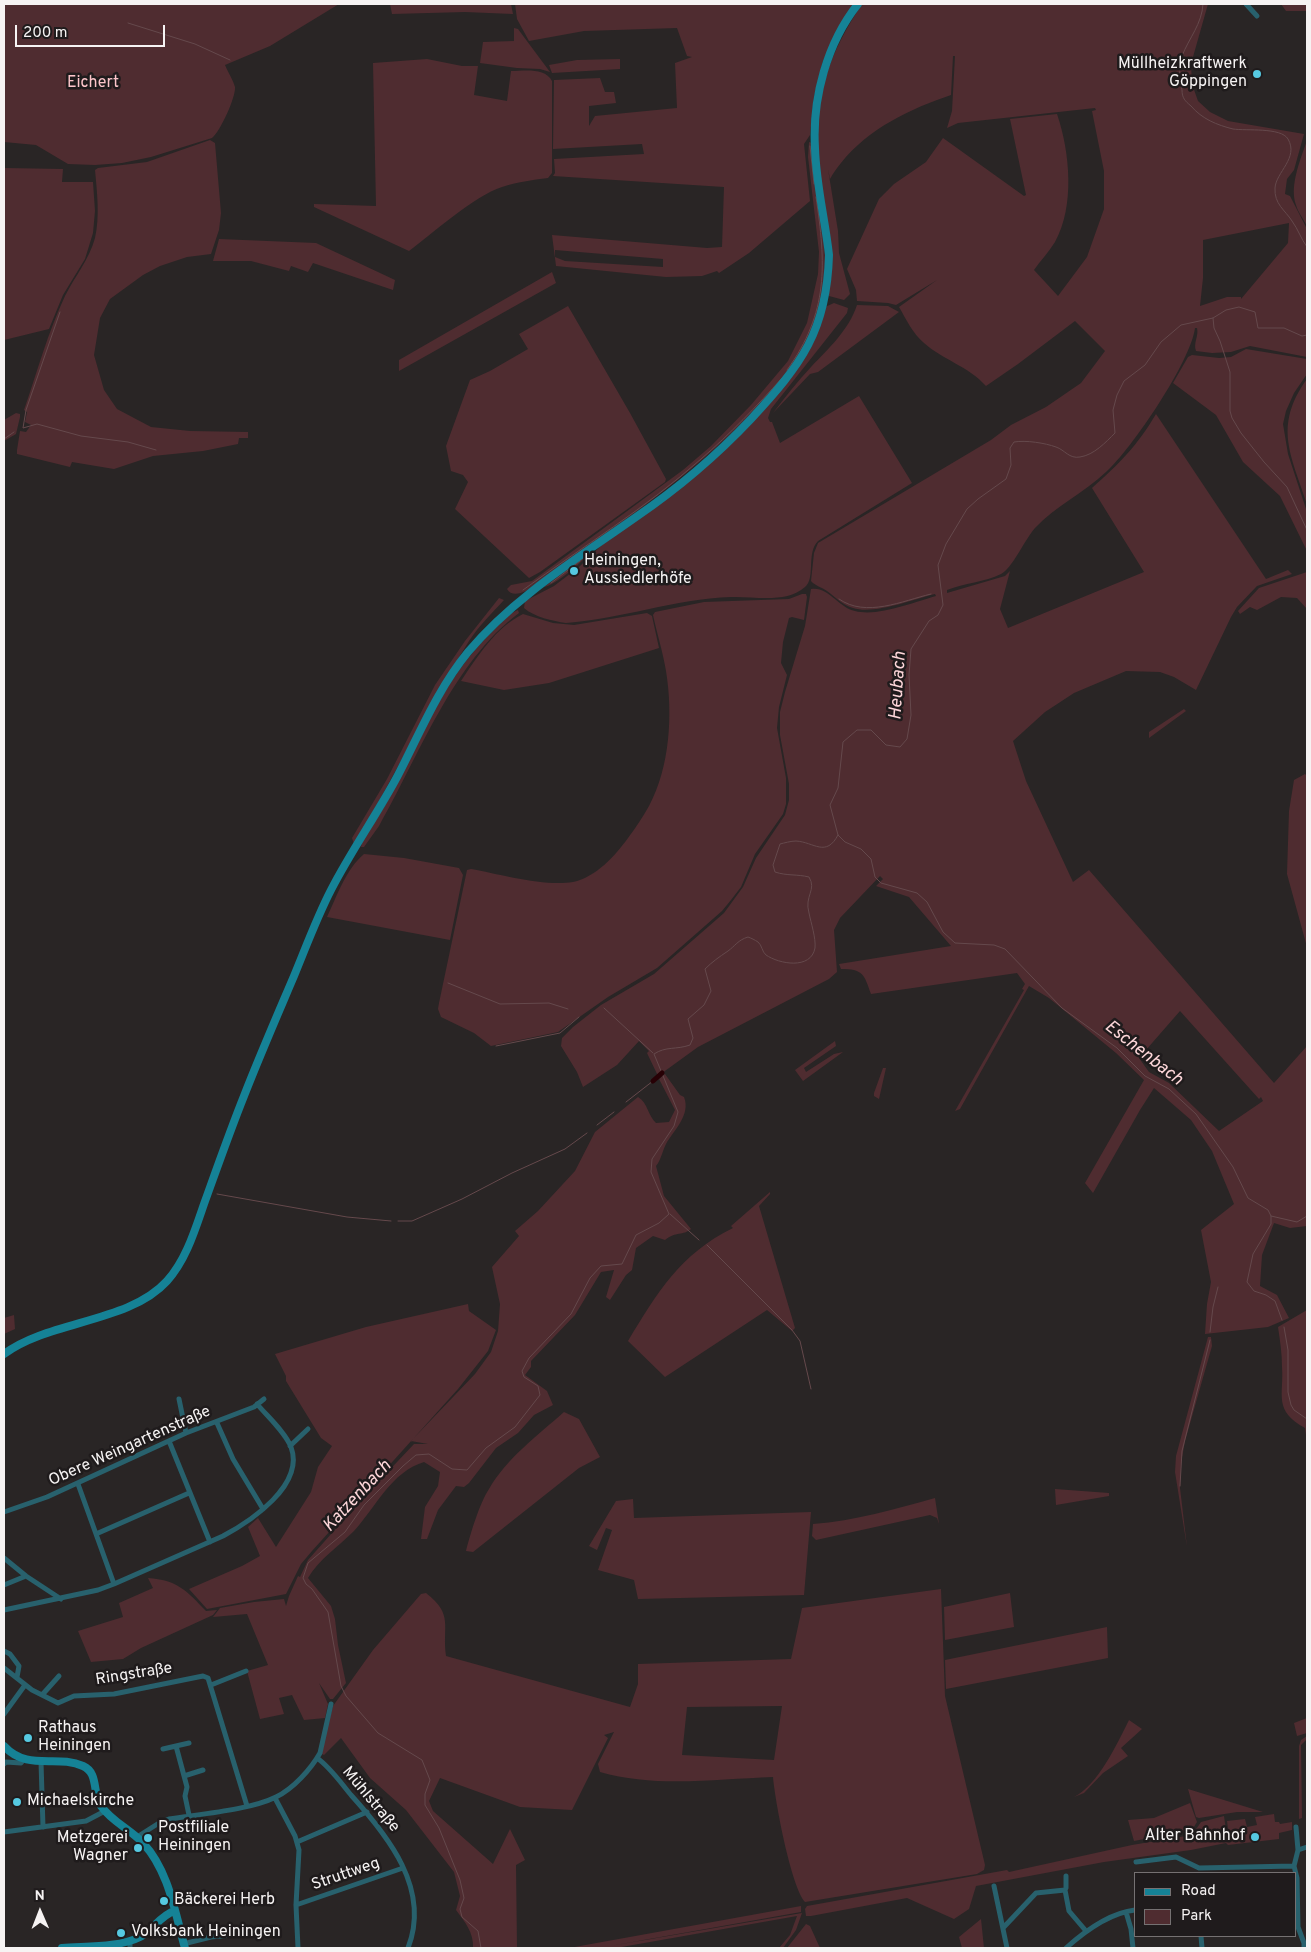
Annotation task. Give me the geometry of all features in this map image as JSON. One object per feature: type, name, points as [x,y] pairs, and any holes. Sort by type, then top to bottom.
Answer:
[{"type":"main road","points":[[4,1354],[17,1344],[33,1337],[125,1308],[146,1297],[167,1281],[185,1253],[249,1083],[324,904],[377,813],[448,680],[469,651],[502,617],[531,592],[679,485],[741,429],[783,385],[797,366],[817,325],[824,301],[829,272],[829,254],[815,146],[817,103],[822,80],[839,32],[858,4]]},
{"type":"main road","points":[[4,1746],[8,1751],[24,1759],[41,1762],[75,1763],[90,1770],[97,1798],[105,1811],[137,1837],[158,1862],[164,1875],[184,1946]]},
{"type":"main road","points":[[62,1948],[130,1944],[150,1931],[165,1914],[174,1910]]},
{"type":"street","points":[[1246,4],[1257,16]]},
{"type":"street","points":[[180,1399],[186,1433]]},
{"type":"street","name":"Obere Weingartenstraße","points":[[4,1512],[78,1484],[186,1433],[217,1423],[264,1400]]},
{"type":"street","points":[[4,1610],[114,1584],[238,1528],[263,1509],[282,1489],[292,1470],[293,1458],[290,1446],[257,1404]]},
{"type":"street","points":[[217,1423],[233,1459],[263,1509]]},
{"type":"street","points":[[290,1446],[308,1429]]},
{"type":"street","points":[[169,1441],[210,1542]]},
{"type":"street","points":[[78,1484],[114,1584]]},
{"type":"street","points":[[96,1534],[189,1493]]},
{"type":"street","points":[[4,1558],[26,1576],[61,1598]]},
{"type":"street","points":[[4,1585],[26,1576]]},
{"type":"street","points":[[4,1651],[10,1654],[19,1666],[17,1677]]},
{"type":"street","points":[[4,1668],[42,1695],[59,1676]]},
{"type":"street","points":[[246,1671],[211,1685],[247,1806]]},
{"type":"street","name":"Ringstraße","points":[[42,1695],[58,1703],[74,1696],[114,1694],[203,1676],[208,1678],[211,1685]]},
{"type":"street","points":[[4,1714],[26,1685]]},
{"type":"street","points":[[137,1837],[159,1823],[247,1806],[275,1798],[293,1784],[320,1753],[331,1704]]},
{"type":"street","points":[[163,1749],[189,1744]]},
{"type":"street","points":[[176,1746],[187,1787],[186,1796],[189,1816]]},
{"type":"street","name":"Mühlstraße","points":[[317,1758],[381,1829],[403,1868],[412,1892],[414,1905],[414,1923],[408,1948]]},
{"type":"street","points":[[4,1764],[6,1762],[20,1763],[24,1759]]},
{"type":"street","points":[[41,1762],[43,1827]]},
{"type":"street","points":[[184,1776],[203,1770]]},
{"type":"street","points":[[275,1798],[297,1842],[299,1858],[296,1905],[298,1948]]},
{"type":"street","points":[[4,1832],[86,1821],[105,1811]]},
{"type":"street","points":[[297,1842],[366,1812]]},
{"type":"street","points":[[1296,1827],[1298,1850],[1294,1866],[1297,1874],[1298,1927],[1305,1944]]},
{"type":"street","points":[[1298,1850],[1307,1847]]},
{"type":"street","points":[[1136,1862],[1180,1858],[1200,1870],[1294,1866]]},
{"type":"street","points":[[1271,1866],[1271,1872]]},
{"type":"street","name":"Struttweg","points":[[296,1905],[403,1868]]},
{"type":"street","points":[[1066,1876],[1065,1890],[1069,1910],[1086,1931]]},
{"type":"street","points":[[994,1886],[1007,1948]]},
{"type":"street","points":[[1003,1928],[1036,1893],[1065,1890]]},
{"type":"street","points":[[1066,1948],[1086,1931],[1098,1924],[1134,1910]]},
{"type":"street","points":[[1126,1912],[1132,1929],[1133,1948]]},
{"type":"street","points":[[184,1946],[211,1937],[262,1932]]},
{"type":"green space","name":"Eichert","points":[[4,4],[339,4],[270,46],[225,65],[234,84],[235,92],[223,122],[212,138],[151,157],[122,163],[95,165],[68,164],[36,145],[4,142]]},
{"type":"green space","points":[[390,4],[511,4],[513,14],[465,12],[392,14]]},
{"type":"green space","points":[[515,4],[854,4],[823,61],[814,97],[810,135],[804,144],[810,201],[749,253],[719,273],[717,271],[702,276],[666,277],[556,266],[552,235],[707,248],[722,247],[724,187],[553,176],[555,173],[554,159],[644,154],[642,144],[553,149],[554,80],[600,78],[605,92],[614,92],[616,103],[589,106],[589,126],[595,116],[677,108],[675,63],[692,57],[687,56],[677,28],[584,31],[529,41],[517,19]],"holes":[[[555,250],[663,259],[663,267],[565,261],[555,257]]]},
{"type":"green space","points":[[862,4],[1208,4],[1191,64],[1192,84],[1198,101],[1210,112],[1228,121],[1304,134],[1294,170],[1287,179],[1285,194],[1290,196],[1307,229],[1307,357],[1250,346],[1231,352],[1212,353],[1196,351],[1197,328],[1195,328],[1191,343],[1172,382],[1145,425],[1117,461],[1097,480],[1043,520],[1031,533],[1005,571],[988,579],[947,590],[947,593],[1005,576],[1010,571],[1000,609],[1008,628],[1144,572],[1092,488],[1127,454],[1142,436],[1156,414],[1266,579],[1288,570],[1292,574],[1257,586],[1237,607],[1196,690],[1174,677],[1160,672],[1126,671],[1074,693],[1045,712],[1013,741],[1026,781],[1073,882],[1089,870],[1274,1083],[1307,1046],[1307,1226],[1290,1228],[1274,1223],[1262,1255],[1260,1286],[1277,1295],[1289,1318],[1268,1327],[1205,1334],[1211,1282],[1201,1230],[1234,1204],[1212,1151],[1191,1120],[1154,1088],[1093,1193],[1085,1183],[1144,1080],[1116,1053],[1049,998],[1029,986],[960,1109],[955,1111],[1024,990],[1022,989],[1025,984],[1017,973],[871,994],[862,974],[854,970],[841,969],[839,964],[951,946],[909,897],[876,886],[883,879],[880,876],[840,918],[834,930],[837,972],[829,979],[698,1047],[658,1076],[647,1053],[649,1051],[639,1041],[617,1065],[583,1087],[577,1072],[561,1046],[562,1038],[573,1027],[601,1005],[654,974],[724,913],[743,887],[756,858],[785,815],[789,800],[789,784],[780,735],[780,712],[805,626],[811,589],[823,591],[849,609],[864,612],[896,608],[936,596],[935,594],[883,608],[862,610],[849,607],[811,581],[814,553],[818,543],[991,440],[1011,425],[1046,407],[1081,383],[1105,351],[1075,321],[986,386],[971,373],[924,343],[913,331],[899,307],[937,280],[896,305],[857,301],[856,290],[847,269],[879,199],[894,184],[926,162],[943,138],[1024,196],[1026,195],[1010,119],[1057,114],[1065,145],[1068,179],[1066,212],[1055,242],[1034,270],[1058,296],[1087,257],[1104,209],[1104,171],[1092,111],[1096,110],[1095,108],[958,123],[947,128],[952,111],[955,56],[953,56],[951,95],[906,113],[877,130],[852,151],[830,179],[828,169],[838,231],[839,253],[850,294],[844,300],[829,296],[826,280],[817,126],[819,107],[828,72],[834,55]],"holes":[[[1289,223],[1288,243],[1241,299],[1241,297],[1227,297],[1200,306],[1203,278],[1203,240]],[[1180,1011],[1259,1099],[1261,1097],[1263,1101],[1219,1131],[1169,1083],[1149,1072],[1139,1058]]]},
{"type":"green space","points":[[1281,4],[1307,4],[1307,11],[1286,11]]},
{"type":"green space","points":[[514,28],[518,29],[550,72],[540,69],[480,63],[483,42],[514,41]]},
{"type":"green space","points":[[427,59],[462,66],[478,66],[474,95],[507,101],[511,71],[534,71],[549,77],[552,81],[552,173],[548,178],[502,187],[479,198],[409,251],[314,207],[314,204],[376,206],[373,63]]},
{"type":"green space","points":[[620,59],[620,69],[552,73],[549,65],[577,60]]},
{"type":"green space","points":[[210,140],[215,143],[221,213],[219,230],[211,254],[187,257],[160,266],[143,275],[110,299],[100,318],[94,355],[104,390],[117,409],[151,427],[190,431],[248,432],[248,438],[239,438],[238,444],[203,451],[153,456],[114,469],[72,462],[70,467],[17,454],[20,431],[26,432],[31,425],[25,422],[27,412],[24,410],[48,338],[65,296],[86,261],[95,238],[98,213],[95,170],[98,168],[147,162]]},
{"type":"green space","points":[[1307,140],[1307,226],[1297,208],[1294,189]]},
{"type":"green space","points":[[809,142],[812,143],[822,211],[826,262],[823,295],[818,312],[810,336],[796,360],[758,406],[705,458],[646,504],[526,591],[518,594],[511,593],[507,589],[511,585],[532,581],[683,470],[711,446],[751,405],[788,361],[807,323],[818,274],[819,252],[808,157]]},
{"type":"green space","points":[[4,168],[63,169],[62,182],[93,182],[95,211],[93,233],[85,259],[63,295],[49,329],[4,340]]},
{"type":"green space","points":[[219,239],[316,243],[395,280],[393,290],[313,263],[308,272],[291,266],[289,271],[251,261],[213,261]]},
{"type":"green space","points":[[552,272],[556,283],[399,371],[399,360]]},
{"type":"green space","points":[[834,303],[848,308],[847,313],[771,409],[768,418],[772,422],[780,443],[859,396],[912,483],[818,541],[812,552],[808,583],[805,587],[789,596],[770,598],[731,597],[689,601],[607,618],[566,623],[538,616],[524,608],[525,601],[554,586],[579,567],[606,541],[645,513],[764,410],[796,371],[825,307]]},
{"type":"green space","points":[[857,305],[888,306],[899,312],[818,372],[810,374],[773,413],[801,378],[837,339],[849,323]]},
{"type":"green space","points":[[568,306],[666,479],[665,482],[529,578],[455,509],[468,482],[463,475],[451,471],[446,446],[470,380],[528,349],[519,334]]},
{"type":"green space","points":[[1246,349],[1307,359],[1307,374],[1294,393],[1286,411],[1283,424],[1288,454],[1307,512],[1307,551],[1280,496],[1243,462],[1216,415],[1173,383],[1188,357],[1192,355],[1219,358],[1231,357]]},
{"type":"green space","points":[[1307,379],[1307,504],[1291,455],[1288,441],[1288,426],[1290,411]]},
{"type":"green space","points":[[16,413],[20,414],[20,417],[16,434],[4,441],[4,420]]},
{"type":"green space","points":[[589,553],[568,573],[544,587]]},
{"type":"green space","points":[[1307,572],[1307,609],[1297,598],[1281,597],[1257,610],[1250,607],[1240,614],[1238,611],[1259,588]]},
{"type":"green space","points":[[806,594],[807,597],[804,620],[789,618],[783,642],[781,663],[787,675],[779,707],[777,728],[786,778],[786,804],[783,814],[755,854],[741,887],[722,911],[657,968],[608,997],[558,1032],[491,1046],[474,1033],[441,1017],[438,1009],[439,1003],[467,870],[471,869],[549,883],[573,882],[589,876],[611,859],[628,838],[649,806],[662,775],[669,722],[665,664],[653,615],[655,612],[704,602],[789,599]]},
{"type":"green space","points":[[499,598],[504,600],[473,635],[354,844],[352,838],[387,779],[435,685],[465,641]]},
{"type":"green space","points":[[518,610],[519,613],[496,633],[456,683],[423,741],[379,826],[364,847],[361,847],[367,833],[396,785],[432,714],[460,669],[476,648],[503,621]]},
{"type":"green space","points":[[647,613],[652,616],[659,648],[549,683],[504,690],[461,681],[496,635],[523,614],[553,623],[574,625]]},
{"type":"green space","points":[[1184,709],[1186,711],[1149,738],[1149,732]]},
{"type":"green space","points":[[1305,774],[1307,776],[1307,947],[1287,874],[1289,811],[1294,780]]},
{"type":"green space","points":[[364,854],[404,858],[459,868],[463,875],[450,940],[327,917],[347,875]]},
{"type":"green space","points":[[835,1041],[836,1046],[804,1068],[806,1072],[834,1054],[843,1052],[803,1081],[795,1070]]},
{"type":"green space","points":[[883,1068],[886,1068],[879,1099],[874,1096],[874,1093]]},
{"type":"green space","points":[[665,1074],[680,1095],[684,1097],[686,1104],[681,1122],[666,1144],[656,1166],[664,1196],[691,1229],[665,1240],[653,1236],[636,1248],[632,1270],[626,1275],[610,1300],[606,1297],[614,1270],[601,1272],[575,1315],[531,1361],[531,1367],[525,1375],[547,1391],[553,1405],[534,1415],[518,1433],[496,1448],[469,1483],[464,1487],[456,1486],[438,1510],[427,1539],[421,1539],[425,1507],[438,1486],[440,1472],[424,1462],[412,1467],[393,1482],[354,1531],[312,1571],[308,1578],[331,1606],[335,1619],[346,1683],[333,1699],[330,1699],[319,1683],[328,1704],[325,1718],[304,1720],[292,1695],[279,1698],[284,1714],[260,1719],[247,1671],[268,1665],[247,1614],[213,1617],[220,1608],[254,1602],[284,1599],[286,1606],[298,1576],[300,1577],[308,1560],[414,1444],[428,1444],[411,1441],[475,1374],[491,1352],[498,1331],[500,1304],[492,1267],[519,1236],[515,1231],[538,1211],[575,1171],[595,1132],[638,1097],[644,1103],[656,1123],[669,1122],[675,1110],[659,1079]]},
{"type":"green space","points":[[770,1192],[759,1206],[795,1328],[792,1331],[767,1310],[665,1377],[628,1341],[660,1291],[684,1263],[714,1238],[733,1228],[731,1226]]},
{"type":"green space","points":[[468,1304],[469,1311],[496,1330],[488,1351],[458,1389],[301,1564],[286,1594],[207,1609],[189,1589],[260,1556],[248,1527],[258,1518],[276,1547],[311,1492],[318,1467],[332,1446],[321,1438],[286,1381],[286,1376],[275,1354],[366,1327]]},
{"type":"green space","points":[[1307,1310],[1307,1442],[1305,1428],[1288,1415],[1282,1402],[1282,1357],[1278,1327]]},
{"type":"green space","points":[[14,1315],[15,1329],[4,1334],[4,1318]]},
{"type":"green space","points":[[1208,1337],[1211,1337],[1212,1346],[1185,1441],[1181,1463],[1180,1488],[1187,1547],[1175,1472],[1176,1456]]},
{"type":"green space","points":[[564,1412],[579,1419],[600,1457],[579,1468],[473,1552],[466,1551],[482,1502],[496,1478],[523,1448]]},
{"type":"green space","points":[[1055,1489],[1109,1493],[1109,1496],[1056,1505]]},
{"type":"green space","points":[[935,1498],[939,1524],[937,1518],[930,1515],[816,1540],[812,1536],[813,1524],[860,1517]]},
{"type":"green space","points":[[633,1499],[634,1518],[811,1512],[804,1595],[638,1599],[634,1580],[598,1570],[612,1530],[606,1528],[597,1550],[589,1546],[616,1501]]},
{"type":"green space","points":[[148,1578],[166,1581],[180,1587],[206,1611],[217,1610],[213,1615],[141,1648],[123,1659],[91,1662],[78,1631],[123,1617],[119,1603],[153,1588]]},
{"type":"green space","points":[[941,1589],[945,1696],[985,1865],[984,1870],[977,1874],[805,1902],[794,1879],[789,1862],[780,1823],[773,1777],[708,1781],[664,1781],[642,1780],[600,1772],[598,1764],[614,1732],[604,1735],[608,1738],[572,1810],[520,1807],[440,1778],[429,1801],[433,1811],[493,1864],[510,1829],[525,1860],[516,1865],[517,1947],[523,1948],[473,1948],[466,1923],[456,1910],[460,1896],[454,1872],[406,1810],[370,1778],[341,1738],[324,1755],[320,1753],[333,1706],[373,1650],[421,1594],[426,1593],[435,1601],[444,1614],[446,1656],[630,1707],[638,1684],[638,1664],[791,1659],[802,1608]],"holes":[[[782,1706],[774,1760],[682,1755],[687,1707]]]},
{"type":"green space","points":[[1010,1593],[1014,1627],[945,1640],[944,1607]]},
{"type":"green space","points":[[1107,1627],[1108,1658],[946,1689],[945,1660]]},
{"type":"green space","points":[[1307,1718],[1307,1733],[1297,1736],[1294,1723]]},
{"type":"green space","points":[[1129,1720],[1142,1729],[1121,1748],[1128,1756],[1103,1773],[1084,1793],[1074,1797],[1083,1791],[1099,1774],[1113,1752]]},
{"type":"green space","points":[[1307,1736],[1307,1739],[1301,1745],[1302,1818],[1299,1819],[1299,1746],[1301,1740]]},
{"type":"green space","points":[[1188,1789],[1263,1812],[1237,1812],[1199,1818],[1196,1817]]},
{"type":"green space","points":[[1190,1803],[1197,1822],[1192,1830],[1134,1841],[1128,1820],[1154,1818]]},
{"type":"green space","points":[[1274,1814],[1275,1822],[1280,1824],[1292,1822],[1292,1830],[1279,1833],[1279,1839],[1228,1845],[1226,1843],[1191,1850],[1104,1862],[976,1886],[969,1909],[954,1919],[907,1898],[806,1916],[805,1909],[807,1906],[1007,1870],[1009,1872],[1132,1845],[1192,1835],[1201,1822],[1224,1816],[1226,1830],[1228,1829],[1227,1821],[1245,1819],[1247,1827],[1257,1825],[1255,1817]]},
{"type":"green space","points":[[801,1906],[801,1912],[610,1946],[802,1913],[796,1930],[783,1948],[779,1948],[790,1935],[797,1916],[616,1948],[569,1948]]},
{"type":"green space","points":[[981,1919],[984,1948],[962,1948],[959,1937]]},
{"type":"green space","points":[[806,1924],[810,1926],[820,1948],[787,1948]]},
{"type":"waterway","name":"Heubach","points":[[1203,4],[1198,24],[1181,60],[1180,73],[1183,97],[1200,115],[1216,123],[1233,129],[1271,131],[1284,135],[1288,139],[1291,152],[1276,182],[1275,194],[1278,203],[1294,224],[1307,247]]},
{"type":"waterway","points":[[128,23],[195,44],[230,60]]},
{"type":"waterway","points":[[810,146],[814,184]]},
{"type":"waterway","points":[[787,370],[801,349],[811,328],[821,287],[822,244],[816,197]]},
{"type":"waterway","name":"Heubach","points":[[1282,1320],[1275,1301],[1266,1295],[1254,1291],[1247,1282],[1253,1254],[1271,1224],[1271,1216],[1268,1210],[1248,1198],[1233,1167],[1196,1114],[1169,1089],[1145,1076],[1117,1048],[1062,1008],[1005,949],[994,945],[955,943],[943,932],[927,902],[917,893],[881,883],[875,877],[871,859],[861,849],[845,842],[838,835],[830,805],[838,788],[843,742],[857,730],[871,730],[886,745],[900,747],[907,739],[911,715],[909,675],[911,649],[929,621],[938,615],[943,605],[938,565],[946,544],[967,509],[1006,479],[1011,465],[1010,448],[1014,442],[1046,444],[1076,457],[1085,456],[1095,451],[1115,433],[1113,410],[1117,395],[1124,381],[1145,365],[1161,342],[1181,325],[1213,318],[1226,310],[1239,307],[1255,312],[1258,328],[1284,328],[1302,336],[1307,335]]},
{"type":"waterway","points":[[60,312],[26,410],[23,428],[37,424],[81,436],[128,442],[156,450]]},
{"type":"waterway","points":[[1213,318],[1214,328],[1230,372],[1230,411],[1232,418],[1241,433],[1264,462],[1287,487],[1307,530]]},
{"type":"waterway","points":[[523,590],[636,511],[680,477],[733,430],[782,378]]},
{"type":"waterway","points":[[4,439],[14,432]]},
{"type":"waterway","points":[[551,583],[580,561]]},
{"type":"waterway","points":[[839,599],[850,605],[872,608],[896,604],[931,594]]},
{"type":"waterway","name":"Katzenbach","points":[[481,1948],[478,1931],[462,1917],[460,1909],[464,1898],[460,1880],[439,1828],[425,1805],[425,1794],[430,1780],[422,1760],[378,1733],[346,1696],[341,1686],[328,1612],[303,1578],[308,1563],[345,1532],[364,1505],[416,1455],[429,1454],[452,1469],[467,1470],[486,1448],[515,1427],[540,1395],[538,1386],[524,1377],[522,1371],[529,1358],[571,1314],[590,1278],[601,1266],[622,1264],[636,1235],[659,1223],[669,1214],[651,1172],[652,1159],[674,1126],[678,1112],[654,1054],[663,1050],[690,1045],[693,1038],[688,1019],[704,1005],[711,991],[705,969],[742,940],[748,937],[753,939],[759,943],[766,955],[786,963],[801,962],[807,960],[812,955],[815,948],[815,940],[808,907],[812,886],[809,877],[775,872],[773,865],[780,844],[796,841],[824,847],[829,846],[838,835]]},
{"type":"waterway","points":[[448,983],[500,1004],[549,1003],[568,1009]]},
{"type":"waterway","points":[[604,1008],[653,1053]]},
{"type":"waterway","points":[[496,1046],[560,1033],[579,1017]]},
{"type":"waterway","points":[[653,1081],[662,1073]]},
{"type":"waterway","points":[[626,1102],[653,1081]]},
{"type":"waterway","points":[[597,1125],[614,1112]]},
{"type":"waterway","points":[[398,1221],[412,1221],[462,1199],[512,1173],[565,1149],[587,1133]]},
{"type":"waterway","points":[[217,1194],[347,1217],[391,1221]]},
{"type":"waterway","points":[[670,1214],[699,1240]]},
{"type":"waterway","points":[[1271,1216],[1297,1222],[1307,1216]]},
{"type":"waterway","points":[[707,1245],[792,1330],[800,1341],[811,1389]]},
{"type":"waterway","points":[[1210,1332],[1218,1287]]},
{"type":"waterway","name":"Eschenbach","points":[[1284,1327],[1288,1350],[1288,1392],[1291,1405],[1294,1410],[1307,1419]]},
{"type":"waterway","points":[[1180,1486],[1182,1451],[1210,1340]]},
{"type":"place","name":"Müllheizkraftwerk Göppingen","points":[[1257,74]]},
{"type":"place","name":"Heiningen, Aussiedlerhöfe","points":[[574,571]]},
{"type":"place","name":"Rathaus Heiningen","points":[[28,1738]]},
{"type":"place","name":"Michaelskirche","points":[[17,1802]]},
{"type":"place","name":"Alter Bahnhof","points":[[1255,1837]]},
{"type":"place","name":"Postfiliale Heiningen","points":[[148,1838]]},
{"type":"place","name":"Metzgerei Wagner","points":[[138,1848]]},
{"type":"place","name":"Bäckerei Herb","points":[[164,1901]]},
{"type":"place","name":"Volksbank Heiningen","points":[[121,1933]]}]
